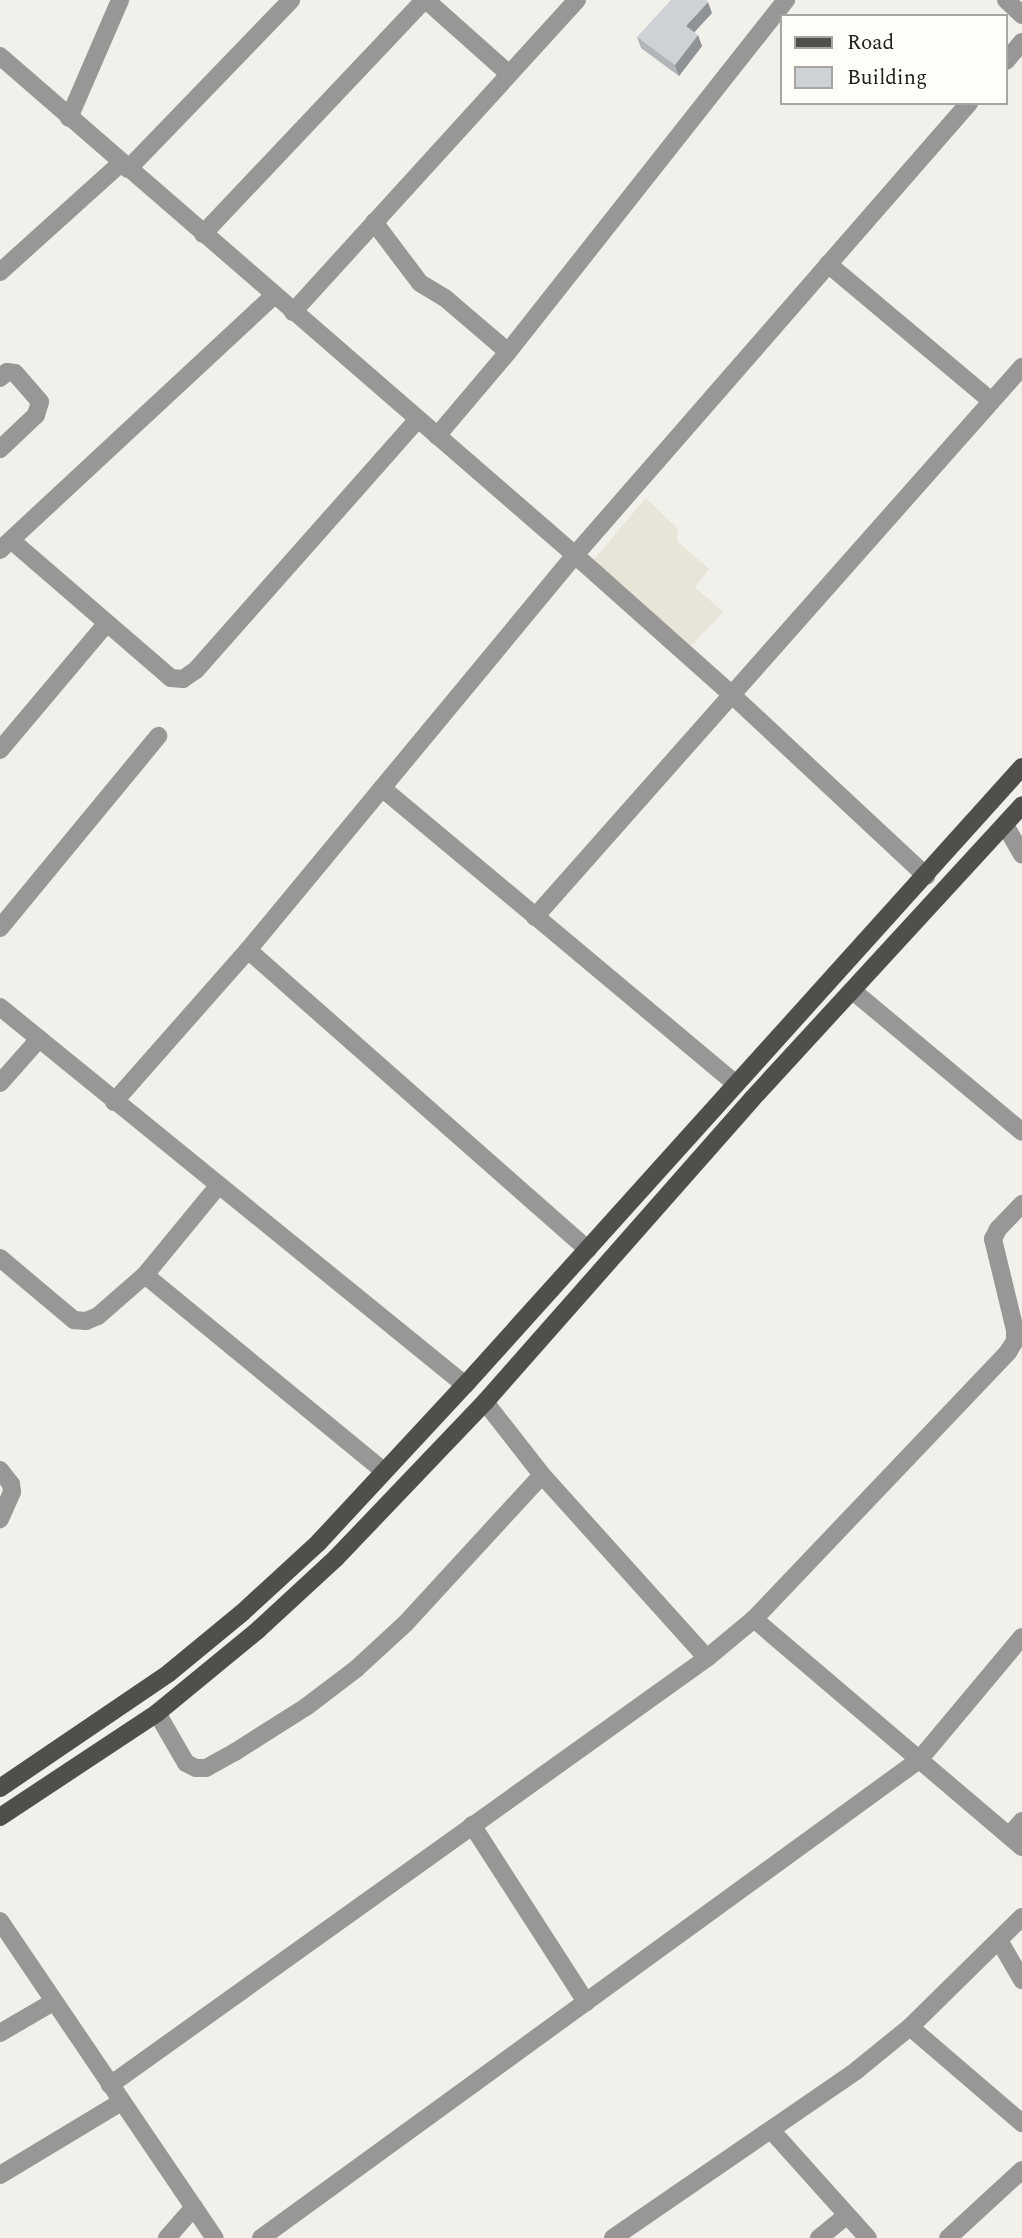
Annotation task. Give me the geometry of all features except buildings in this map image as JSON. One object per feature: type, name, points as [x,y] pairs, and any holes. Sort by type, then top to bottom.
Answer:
[{"type":"main road","points":[[0,1788],[169,1673],[283,1576],[466,1385],[1022,766]]},
{"type":"main road","points":[[0,1817],[157,1713],[308,1585],[485,1402],[752,1100],[1022,805]]},
{"type":"street","points":[[69,118],[120,0]]},
{"type":"street","points":[[0,272],[124,166],[291,0]]},
{"type":"street","points":[[203,233],[425,0],[509,74]]},
{"type":"street","points":[[293,312],[577,0]]},
{"type":"street","points":[[437,436],[508,352],[786,0]]},
{"type":"street","points":[[1006,0],[1022,15]]},
{"type":"street","points":[[1008,59],[1022,43]]},
{"type":"street","points":[[0,56],[575,555],[731,694],[926,876]]},
{"type":"street","points":[[114,1102],[248,950],[575,555],[967,105]]},
{"type":"street","points":[[374,222],[420,283],[444,298],[508,352]]},
{"type":"street","points":[[828,264],[991,401]]},
{"type":"street","points":[[274,295],[6,545],[107,623],[171,678],[183,679],[196,670],[418,419]]},
{"type":"street","points":[[535,917],[1022,367]]},
{"type":"street","points":[[0,378],[7,373],[15,373],[40,402],[36,415],[0,449]]},
{"type":"street","points":[[0,750],[107,623]]},
{"type":"street","points":[[0,928],[158,736]]},
{"type":"street","points":[[382,788],[735,1083]]},
{"type":"street","points":[[1005,825],[1022,854]]},
{"type":"street","points":[[248,950],[588,1250]]},
{"type":"street","points":[[853,991],[1022,1132]]},
{"type":"street","points":[[0,1007],[466,1385]]},
{"type":"street","points":[[0,1083],[38,1039]]},
{"type":"street","points":[[0,1258],[74,1320],[86,1321],[98,1316],[145,1275],[218,1186]]},
{"type":"street","points":[[110,2085],[708,1658],[754,1619],[1008,1352],[1015,1340],[1015,1330],[993,1239],[998,1228],[1022,1204]]},
{"type":"street","points":[[145,1275],[384,1471]]},
{"type":"street","points":[[485,1402],[542,1475],[708,1658]]},
{"type":"street","points":[[0,1470],[11,1484],[12,1493],[0,1518]]},
{"type":"street","points":[[157,1713],[186,1763],[197,1768],[206,1768],[235,1752],[306,1707],[356,1669],[405,1624],[542,1475]]},
{"type":"street","points":[[754,1619],[1016,1842],[1022,1821]]},
{"type":"street","points":[[261,2238],[919,1760],[1022,1637]]},
{"type":"street","points":[[472,1825],[586,2002]]},
{"type":"street","points":[[613,2238],[857,2070],[909,2027],[1000,1942],[1022,1917]]},
{"type":"street","points":[[0,1921],[53,2003],[215,2238]]},
{"type":"street","points":[[1000,1942],[1022,1980]]},
{"type":"street","points":[[0,2033],[53,2003]]},
{"type":"street","points":[[909,2027],[1022,2123]]},
{"type":"street","points":[[0,2175],[121,2102]]},
{"type":"street","points":[[772,2130],[868,2238]]},
{"type":"street","points":[[948,2238],[1022,2170]]},
{"type":"street","points":[[167,2238],[194,2207]]},
{"type":"street","points":[[819,2238],[848,2215]]},
{"type":"shaded area","points":[[646,498],[677,528],[678,542],[709,569],[695,587],[723,612],[691,646],[590,564]]}]
